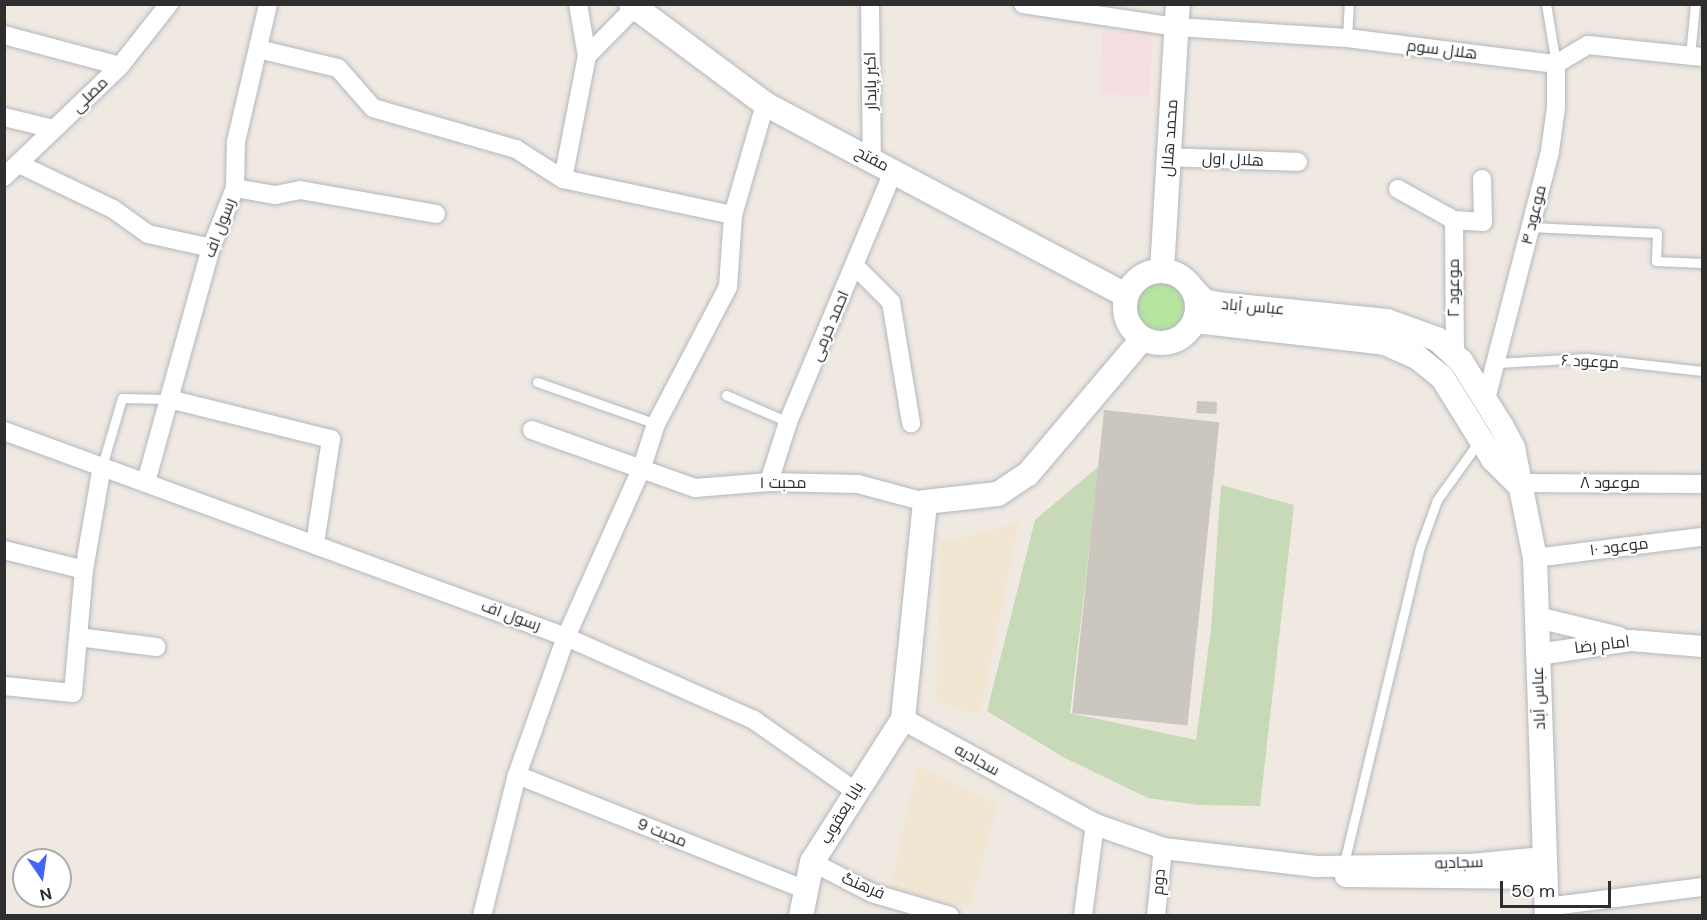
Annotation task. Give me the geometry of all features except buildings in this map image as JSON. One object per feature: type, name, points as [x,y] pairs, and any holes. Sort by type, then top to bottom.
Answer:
[{"type":"main road","name":"مفتح","points":[[633,6],[765,104],[872,158],[1126,295]]},
{"type":"main road","name":"محمد هلال","points":[[1162,271],[1178,16]]},
{"type":"main road","points":[[1162,271],[1173,273],[1191,287],[1197,309],[1195,321],[1184,335],[1167,343],[1142,339],[1126,320],[1126,295],[1140,277],[1162,271]]},
{"type":"main road","name":"عباس آباد","points":[[1191,287],[1204,301],[1217,304],[1387,321],[1437,339],[1455,355],[1486,399],[1513,448],[1517,483],[1535,558],[1547,911]]},
{"type":"main road","name":"عباس آباد","points":[[1195,321],[1385,343],[1417,357],[1442,377],[1493,459],[1517,483]]},
{"type":"main road","points":[[903,719],[926,502],[998,494],[1028,474],[1142,339]]},
{"type":"main road","name":"بابا یعقوب","points":[[801,915],[812,862],[855,790],[903,719]]},
{"type":"street","name":"مصلی","points":[[4,177],[120,66],[169,4]]},
{"type":"street","name":"رسول اف","points":[[146,482],[211,248],[235,188],[236,141],[268,4]]},
{"type":"street","points":[[563,179],[587,56],[578,4]]},
{"type":"street","name":"اکبر پایدار","points":[[870,4],[872,158]]},
{"type":"street","name":"هلال سوم","points":[[1023,4],[1178,16],[1556,64]]},
{"type":"street","points":[[587,56],[633,6]]},
{"type":"street","points":[[4,35],[120,66]]},
{"type":"street","points":[[1556,64],[1588,45],[1696,57]]},
{"type":"street","points":[[258,49],[338,68],[374,108],[516,149],[563,179],[733,214]]},
{"type":"street","name":"موعود ۴","points":[[1486,399],[1550,151],[1556,107],[1556,64]]},
{"type":"street","points":[[485,915],[517,775],[566,637],[642,467],[656,424],[728,287],[733,214],[765,104]]},
{"type":"street","points":[[4,117],[54,129]]},
{"type":"street","name":"هلال اول","points":[[1168,157],[1298,162]]},
{"type":"street","points":[[19,164],[113,209],[148,234],[211,248]]},
{"type":"street","name":"احمد خرمی","points":[[769,482],[788,423],[894,170]]},
{"type":"street","points":[[1398,189],[1454,220],[1483,222],[1482,179]]},
{"type":"street","points":[[235,188],[274,195],[300,190],[436,214]]},
{"type":"street","name":"موعود ۲","points":[[1454,220],[1455,355]]},
{"type":"street","points":[[855,266],[891,302],[911,423]]},
{"type":"street","points":[[170,399],[331,439],[315,544]]},
{"type":"street","name":"محبت ۱","points":[[532,430],[642,467],[695,488],[769,482],[858,484],[926,502]]},
{"type":"street","name":"رسول اف","points":[[4,431],[566,637],[754,720],[855,790]]},
{"type":"street","points":[[4,686],[73,693],[84,570],[102,466]]},
{"type":"street","name":"موعود ۸","points":[[1517,483],[1702,484]]},
{"type":"street","name":"موعود ۱۰","points":[[1535,558],[1702,537]]},
{"type":"street","points":[[4,550],[84,570]]},
{"type":"street","points":[[1537,617],[1631,640]]},
{"type":"street","points":[[78,637],[156,647]]},
{"type":"street","name":"امام رضا","points":[[1538,654],[1631,640],[1702,646]]},
{"type":"street","name":"سجادیه","points":[[903,719],[1095,824],[1163,848],[1316,866],[1344,863],[1544,867]]},
{"type":"street","name":"محبت 9","points":[[517,775],[806,890]]},
{"type":"street","points":[[1083,915],[1095,824]]},
{"type":"street","name":"دوم","points":[[1156,915],[1163,848]]},
{"type":"street","name":"فرهنگ","points":[[812,862],[872,893],[950,915]]},
{"type":"street","points":[[1316,866],[1346,876],[1385,879],[1544,867]]},
{"type":"street","points":[[1547,911],[1702,887]]},
{"type":"lane","points":[[1347,38],[1349,4]]},
{"type":"lane","points":[[1546,4],[1556,64]]},
{"type":"lane","points":[[1695,4],[1696,57]]},
{"type":"lane","points":[[1531,227],[1657,233],[1656,261],[1702,263]]},
{"type":"lane","name":"موعود ۶","points":[[1496,363],[1587,358],[1683,371],[1702,371]]},
{"type":"lane","points":[[537,382],[656,424]]},
{"type":"lane","points":[[726,395],[788,423]]},
{"type":"lane","points":[[102,466],[122,398],[170,399]]},
{"type":"lane","points":[[1344,863],[1420,546],[1437,500],[1481,438]]},
{"type":"shaded area","points":[[1102,31],[1152,33],[1150,96],[1100,94]]},
{"type":"shaded area","points":[[1019,522],[980,716],[936,701],[940,543]]},
{"type":"shaded area","points":[[917,766],[998,804],[970,907],[890,889]]},
{"type":"green space","points":[[1160,276],[1177,281],[1182,285],[1186,290],[1191,307],[1186,324],[1182,329],[1177,333],[1160,338],[1143,333],[1138,329],[1134,324],[1129,307],[1134,290],[1138,285],[1143,281]]},
{"type":"green space","points":[[1099,466],[1070,713],[1196,740],[1211,629],[1221,485],[1294,505],[1260,806],[1199,805],[1148,798],[1065,758],[987,711],[1035,520]]}]
